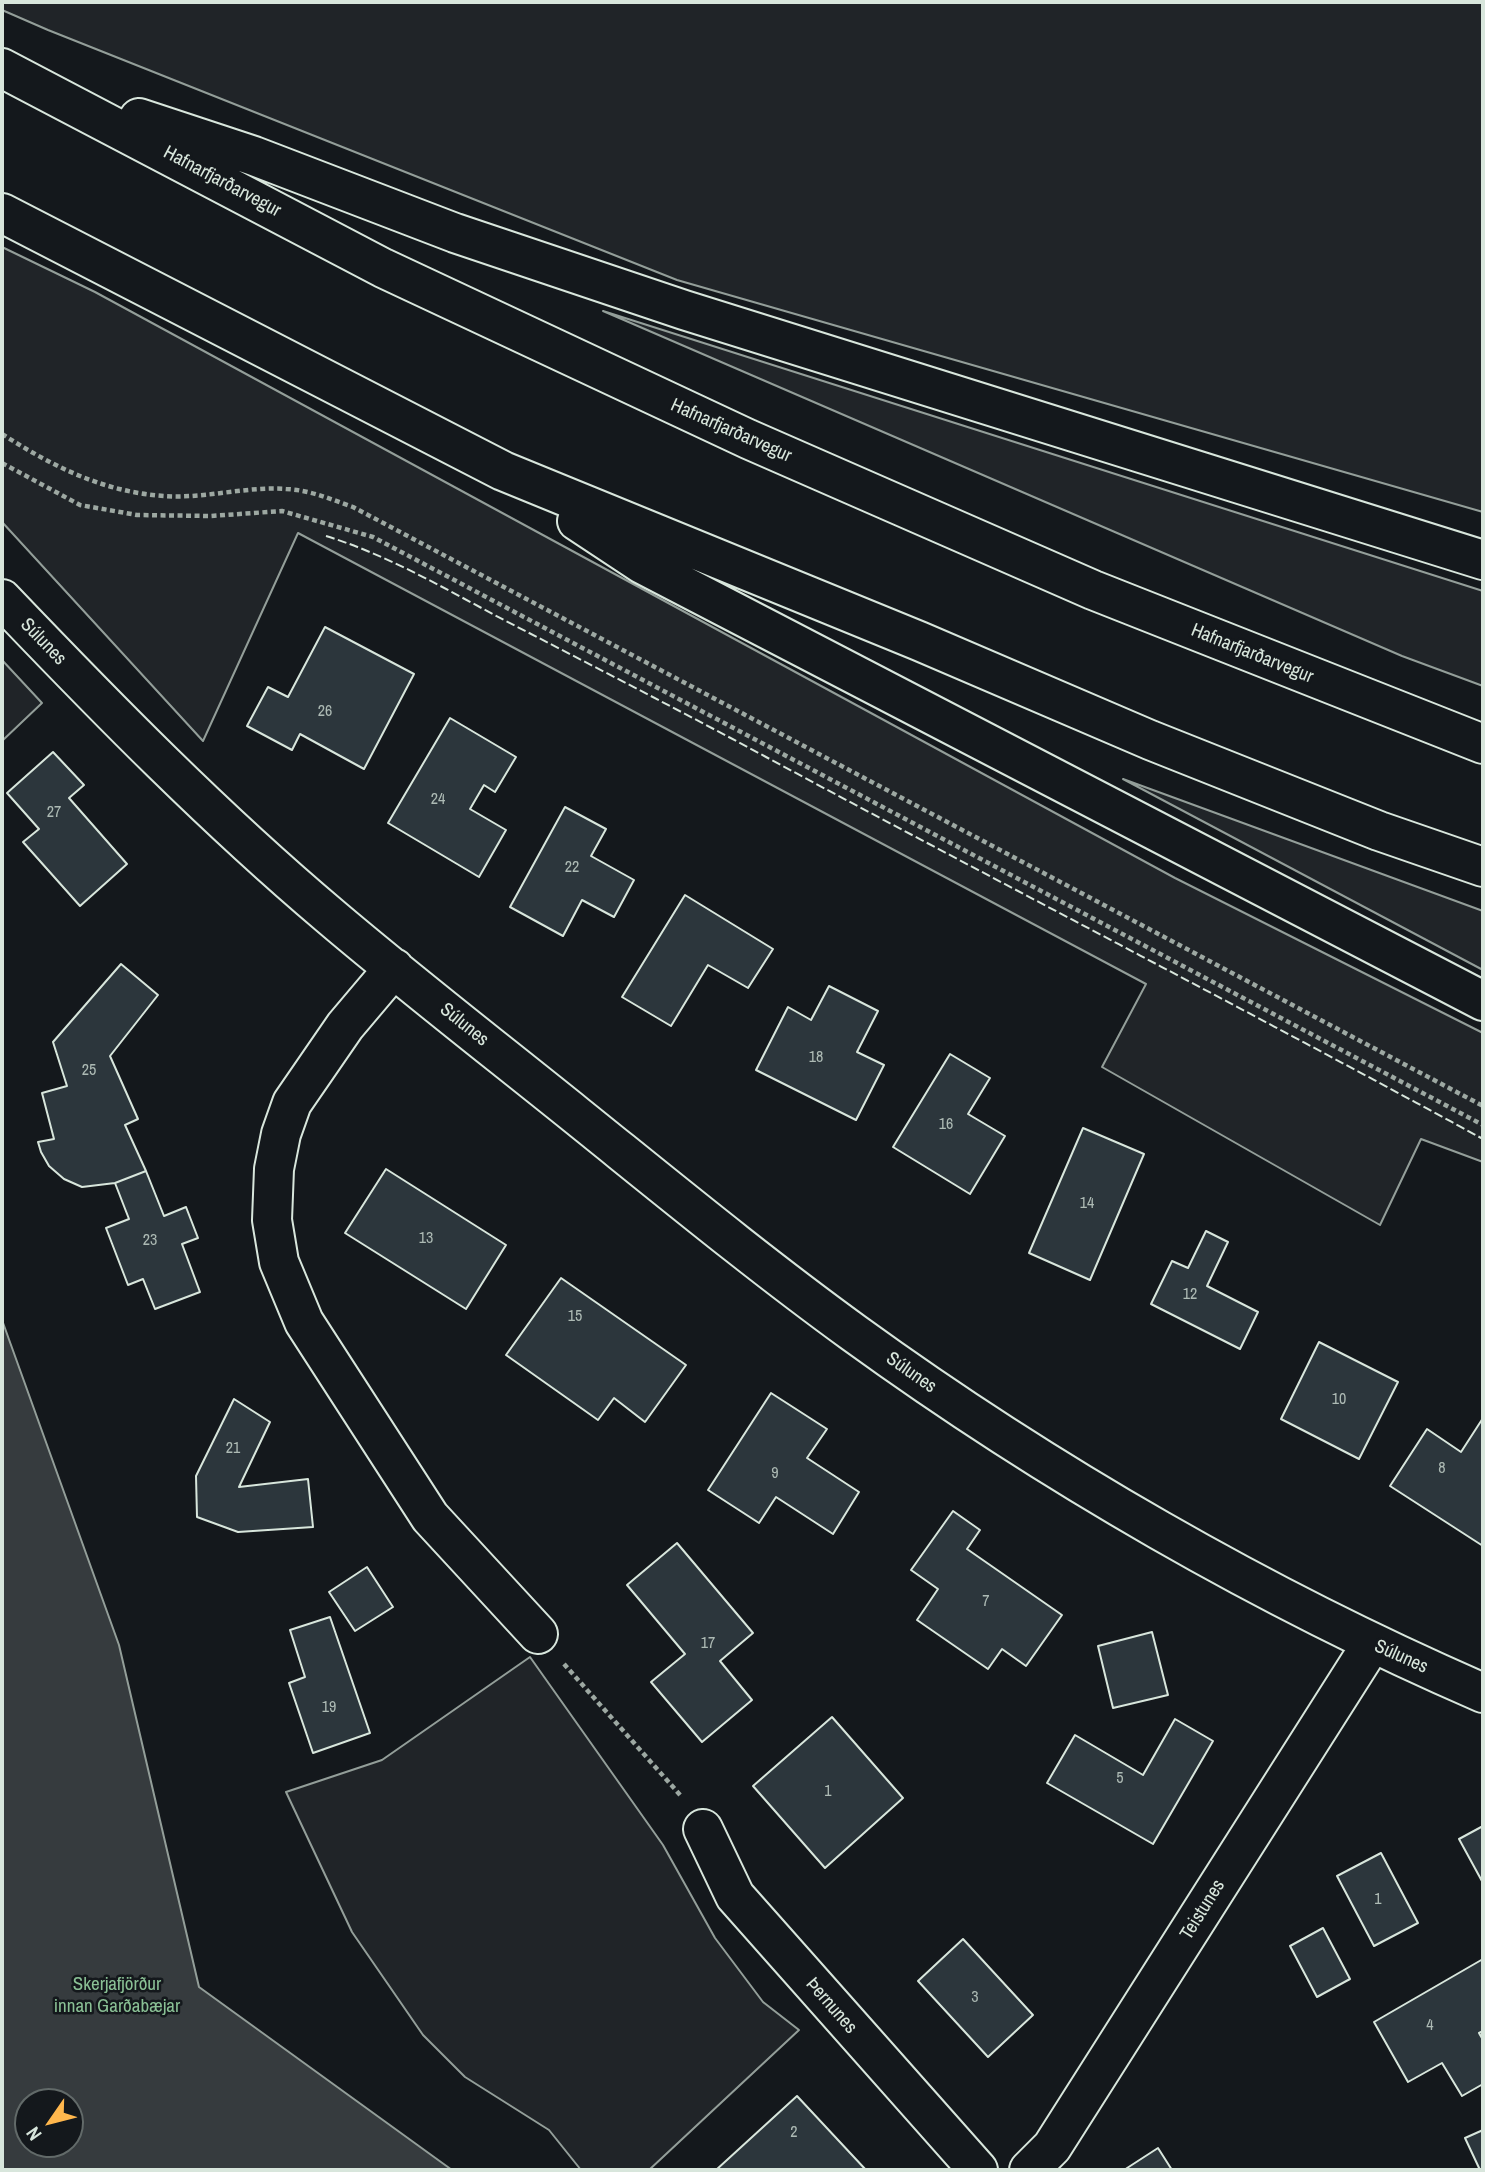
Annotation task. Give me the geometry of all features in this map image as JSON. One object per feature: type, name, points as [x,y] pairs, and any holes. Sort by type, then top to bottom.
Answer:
[{"type":"main road","points":[[17,75],[254,156],[455,233],[684,310],[1483,560]]},
{"type":"main road","name":"Hafnarfjarðarvegur","points":[[17,75],[383,268],[748,439],[1093,590],[1483,744]]},
{"type":"main road","points":[[2,213],[503,471],[919,641],[1150,740],[1379,831],[1483,867]]},
{"type":"main road","points":[[503,471],[642,564],[1483,1001]]},
{"type":"main road","name":"Súlunes","points":[[2,600],[97,699],[227,825],[329,916],[776,1275],[957,1404],[1111,1500],[1371,1645],[1483,1693]]},
{"type":"main road","points":[[394,968],[345,1026],[292,1103],[281,1134],[274,1169],[272,1220],[279,1262],[304,1322],[430,1517],[538,1634]]},
{"type":"main road","name":"Teistunes","points":[[1029,2170],[1052,2147],[1371,1645]]},
{"type":"main road","name":"Þernunes","points":[[703,1829],[735,1896],[978,2170]]},
{"type":"path","points":[[2,434],[47,463],[120,489],[164,496],[284,489],[312,492],[353,507],[1483,1105]]},
{"type":"path","points":[[2,463],[80,505],[138,515],[211,516],[282,512],[373,537],[1483,1125]]},
{"type":"path","points":[[538,1634],[694,1811],[703,1829]]},
{"type":"shaded area","points":[[2,2],[1483,2],[1483,512],[677,280],[48,30],[2,10]]},
{"type":"shaded area","points":[[2,247],[95,292],[1175,878],[1483,1033],[1483,1162],[1421,1139],[1380,1225],[1102,1067],[1146,984],[298,533],[203,741],[2,522]]},
{"type":"shaded area","points":[[603,311],[1483,591],[1483,686],[1402,656]]},
{"type":"shaded area","points":[[2,660],[42,703],[2,741]]},
{"type":"shaded area","points":[[1123,779],[1483,911],[1483,970]]},
{"type":"shaded area","name":"Skerjafjörður innan Garðabæjar","points":[[2,1320],[119,1645],[199,1987],[452,2170],[2,2170]]},
{"type":"shaded area","points":[[530,1657],[663,1845],[715,1938],[763,2002],[799,2030],[649,2170],[581,2170],[549,2130],[465,2077],[423,2035],[352,1932],[286,1792],[382,1760]]},
{"type":"building","points":[[325,627],[414,674],[364,769],[300,734],[292,750],[247,726],[268,687],[288,697]]},
{"type":"building","points":[[450,718],[516,757],[495,792],[484,785],[470,809],[506,830],[479,877],[388,823]]},
{"type":"building","points":[[53,752],[84,785],[69,798],[127,864],[80,906],[23,842],[39,829],[7,793]]},
{"type":"building","points":[[565,807],[606,829],[591,856],[634,880],[614,917],[582,900],[563,936],[510,907]]},
{"type":"building","points":[[685,895],[773,949],[748,988],[708,965],[671,1026],[622,997]]},
{"type":"building","points":[[121,964],[158,995],[110,1056],[138,1119],[125,1125],[146,1171],[115,1183],[82,1187],[64,1179],[49,1166],[41,1152],[38,1142],[54,1139],[42,1093],[67,1086],[53,1042]]},
{"type":"building","points":[[829,986],[878,1011],[857,1052],[884,1065],[856,1120],[756,1070],[788,1007],[811,1020]]},
{"type":"building","points":[[950,1054],[990,1078],[968,1114],[1005,1136],[970,1194],[893,1147]]},
{"type":"building","points":[[1083,1128],[1144,1154],[1090,1280],[1029,1253]]},
{"type":"building","points":[[386,1169],[506,1245],[466,1309],[345,1233]]},
{"type":"building","points":[[146,1171],[164,1216],[186,1207],[198,1238],[182,1244],[200,1292],[155,1309],[143,1279],[128,1285],[106,1228],[129,1219],[115,1183]]},
{"type":"building","points":[[1206,1231],[1228,1242],[1207,1286],[1258,1312],[1240,1349],[1151,1304],[1172,1261],[1188,1268]]},
{"type":"building","points":[[561,1278],[686,1365],[645,1422],[614,1398],[598,1420],[506,1355]]},
{"type":"building","points":[[1319,1342],[1398,1382],[1359,1459],[1281,1419]]},
{"type":"building","points":[[771,1393],[827,1429],[807,1458],[859,1492],[833,1534],[776,1497],[759,1523],[708,1490]]},
{"type":"building","points":[[234,1399],[270,1422],[239,1487],[308,1479],[313,1527],[238,1532],[197,1517],[196,1476]]},
{"type":"building","points":[[1483,1418],[1483,1546],[1390,1486],[1427,1429],[1461,1452]]},
{"type":"building","points":[[953,1511],[980,1530],[967,1549],[1062,1615],[1026,1666],[1002,1649],[988,1669],[917,1620],[938,1589],[911,1570]]},
{"type":"building","points":[[677,1543],[753,1633],[720,1661],[752,1700],[702,1742],[651,1682],[685,1654],[627,1585]]},
{"type":"building","points":[[367,1567],[393,1607],[355,1631],[329,1592]]},
{"type":"building","points":[[330,1617],[370,1733],[313,1753],[289,1683],[305,1677],[290,1630]]},
{"type":"building","points":[[1152,1632],[1168,1695],[1113,1708],[1098,1646]]},
{"type":"building","points":[[832,1717],[903,1798],[825,1868],[753,1786]]},
{"type":"building","points":[[1175,1719],[1213,1741],[1153,1844],[1047,1783],[1075,1735],[1143,1775]]},
{"type":"building","points":[[1483,1826],[1483,1883],[1459,1839]]},
{"type":"building","points":[[1381,1853],[1418,1923],[1374,1946],[1337,1876]]},
{"type":"building","points":[[1323,1928],[1350,1979],[1317,1997],[1290,1946]]},
{"type":"building","points":[[963,1939],[1033,2015],[988,2057],[918,1981]]},
{"type":"building","points":[[1483,1959],[1483,2031],[1479,2033],[1483,2040],[1483,2084],[1462,2096],[1442,2063],[1408,2082],[1374,2022]]},
{"type":"building","points":[[797,2096],[866,2170],[716,2170]]},
{"type":"building","points":[[1483,2130],[1483,2170],[1480,2170],[1465,2138]]},
{"type":"building","points":[[1158,2148],[1172,2170],[1124,2170]]},
{"type":"fence","points":[[326,536],[372,553],[439,585],[1483,1139]]}]
